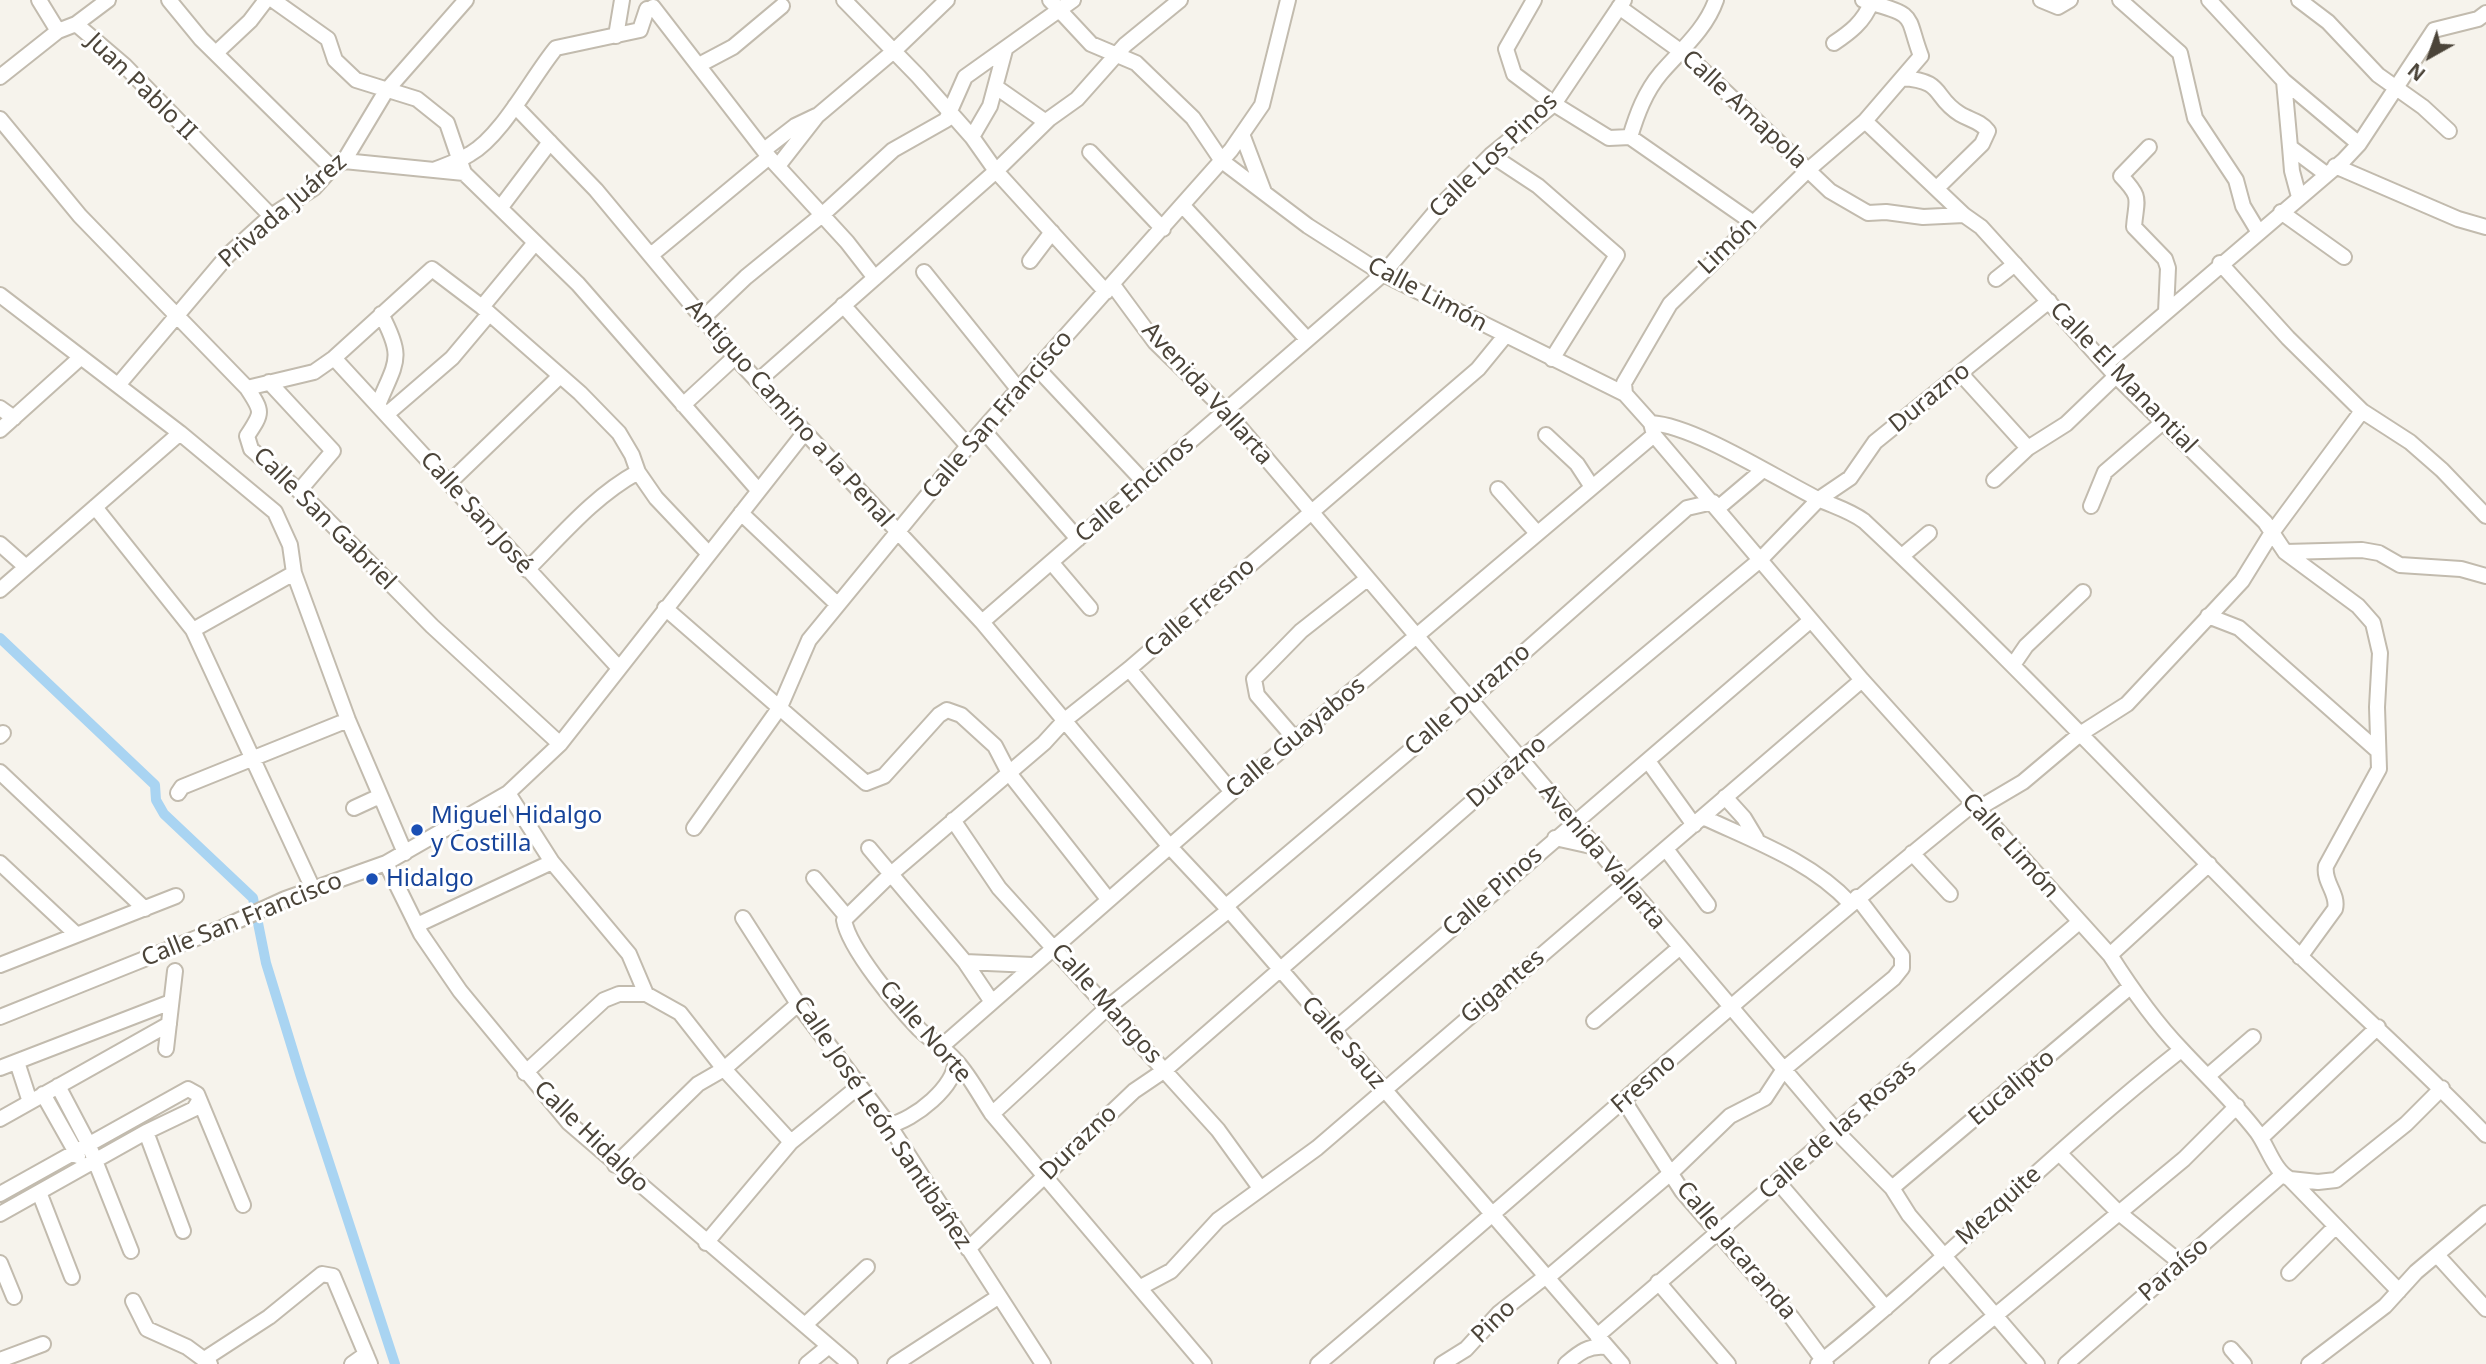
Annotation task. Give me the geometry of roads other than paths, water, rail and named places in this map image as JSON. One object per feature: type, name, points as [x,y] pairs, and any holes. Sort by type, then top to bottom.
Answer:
[{"type":"street","points":[[39,0],[58,31]]},
{"type":"street","points":[[76,24],[108,0]]},
{"type":"street","points":[[169,0],[184,21],[338,165],[464,173]]},
{"type":"street","points":[[217,52],[250,21],[266,0]]},
{"type":"street","points":[[273,0],[328,39],[335,60],[349,74],[386,91],[417,99],[447,123],[464,173],[578,284],[758,490]]},
{"type":"street","name":"Privada Juárez","points":[[118,384],[228,255],[271,216],[314,188],[338,165],[386,91],[467,0]]},
{"type":"street","points":[[617,36],[617,18],[622,0]]},
{"type":"street","name":"Avenida Vallarta","points":[[844,0],[895,50],[972,137],[996,172],[1110,289],[1155,342],[1226,411],[1624,885],[1733,1008],[1836,1132],[1892,1188],[1909,1215],[2037,1364]]},
{"type":"street","points":[[651,255],[895,50],[947,0]]},
{"type":"street","points":[[702,320],[746,277],[822,215],[893,150],[950,115],[957,90],[965,77],[1005,50],[1055,6],[1073,0]]},
{"type":"street","points":[[758,381],[996,172],[1046,121],[1077,99],[1119,55],[1125,45],[1180,0]]},
{"type":"street","name":"Calle San Francisco","points":[[694,828],[780,707],[800,653],[837,604],[968,446],[1163,229],[1242,134],[1262,105],[1288,0]]},
{"type":"street","points":[[1534,0],[1506,49],[1510,67],[1521,80],[1609,138],[1630,137],[1752,222]]},
{"type":"street","points":[[1630,137],[1640,106],[1649,90],[1711,16],[1716,0]]},
{"type":"street","points":[[2041,0],[2058,7],[2070,0]]},
{"type":"street","points":[[2120,0],[2180,53],[2195,118],[2236,180],[2242,206],[2258,232]]},
{"type":"street","points":[[2209,0],[2284,81],[2359,144]]},
{"type":"street","points":[[2299,0],[2328,22],[2363,62],[2423,107],[2449,131]]},
{"type":"street","points":[[1834,43],[1852,31],[1867,2]]},
{"type":"street","name":"Limón","points":[[1625,394],[1624,383],[1664,311],[1752,222],[1865,121],[1921,56],[1908,16],[1895,9],[1867,2]]},
{"type":"street","points":[[640,30],[651,4],[770,157],[875,278]]},
{"type":"street","name":"Calle Amapola","points":[[1622,4],[1682,51],[1830,191],[1868,213],[1886,212],[1923,217],[1964,215]]},
{"type":"street","name":"Calle Los Pinos","points":[[1383,274],[1442,204],[1491,155],[1554,104],[1622,4]]},
{"type":"street","points":[[699,65],[733,47],[782,6]]},
{"type":"street","name":"Calle Limón","points":[[1055,6],[1091,44],[1136,63],[1193,118],[1222,161],[1308,226],[1383,274],[1625,394],[1862,680],[2078,923],[2110,955],[2130,987],[2181,1050],[2209,1075],[2237,1106],[2286,1177],[2399,1291]]},
{"type":"street","points":[[2107,363],[2359,144],[2434,30],[2478,19],[2486,13]]},
{"type":"street","name":"Juan Pablo II","points":[[0,76],[58,31],[76,24],[124,65],[271,216]]},
{"type":"street","points":[[435,170],[483,143],[515,106],[556,48],[667,25]]},
{"type":"street","points":[[972,137],[990,106],[1005,50]]},
{"type":"street","points":[[1902,78],[1931,83],[1961,114],[1977,121],[1988,131],[1982,144],[1937,188]]},
{"type":"street","points":[[2284,81],[2292,171],[2299,197]]},
{"type":"street","points":[[996,87],[1046,121]]},
{"type":"street","name":"Antiguo Camino a la Penal","points":[[515,106],[596,190],[702,320],[982,622],[1065,720]]},
{"type":"street","points":[[770,157],[795,126],[817,116]]},
{"type":"street","name":"Calle San Gabriel","points":[[0,119],[80,216],[247,388],[260,407],[261,416],[247,436],[247,442],[432,626],[560,744]]},
{"type":"street","name":"Calle El Manantial","points":[[1865,121],[1964,215],[1981,227],[2116,376],[2265,522],[2285,552],[2358,606],[2369,618],[2377,634],[2380,653],[2378,751]]},
{"type":"street","points":[[1242,134],[1264,194]]},
{"type":"street","points":[[501,207],[550,142]]},
{"type":"street","points":[[2149,147],[2121,176],[2136,193],[2139,202],[2134,228],[2165,259],[2168,268],[2166,312]]},
{"type":"street","points":[[2290,147],[2330,170],[2486,227]]},
{"type":"street","points":[[1090,152],[1163,229]]},
{"type":"street","points":[[1491,155],[1538,186],[1617,255],[1552,359]]},
{"type":"street","points":[[1183,206],[1306,338]]},
{"type":"street","points":[[2281,212],[2344,257]]},
{"type":"street","points":[[1030,261],[1052,232]]},
{"type":"street","points":[[383,409],[452,358],[534,244]]},
{"type":"street","points":[[2220,263],[2288,338],[2362,411],[2410,442],[2485,512]]},
{"type":"street","points":[[1996,279],[2015,264]]},
{"type":"street","points":[[247,388],[299,378],[334,358],[432,269],[485,310],[580,393],[619,433],[638,472],[656,498],[709,554]]},
{"type":"street","points":[[924,272],[1019,390]]},
{"type":"street","name":"Calle Encinos","points":[[982,622],[1226,411],[1306,338],[1383,274]]},
{"type":"street","points":[[0,295],[80,358],[118,384],[275,512],[290,545],[295,573],[348,720],[405,853]]},
{"type":"street","name":"Durazno","points":[[968,1249],[1135,1091],[1165,1070],[1520,760],[1760,560],[1819,499],[1850,478],[1875,442],[2049,301]]},
{"type":"street","points":[[843,305],[968,446]]},
{"type":"street","points":[[381,314],[397,343],[398,356],[383,409]]},
{"type":"street","name":"Calle Fresno","points":[[846,918],[891,874],[1044,743],[1065,720],[1129,669],[1478,369],[1505,336]]},
{"type":"street","points":[[683,405],[735,357]]},
{"type":"street","points":[[0,430],[80,358]]},
{"type":"street","name":"Calle San José","points":[[334,358],[618,667]]},
{"type":"street","points":[[1038,369],[1144,482]]},
{"type":"street","points":[[1961,374],[2028,448]]},
{"type":"street","points":[[1994,480],[2028,448],[2066,424],[2116,376]]},
{"type":"street","points":[[449,483],[559,377]]},
{"type":"street","points":[[269,382],[333,451],[299,491]]},
{"type":"street","points":[[0,408],[14,418]]},
{"type":"street","name":"Fresno","points":[[1318,1364],[1493,1216],[1854,900],[1976,806],[2023,782],[2080,734],[2127,704],[2242,580],[2271,534],[2362,411]]},
{"type":"street","points":[[2091,506],[2105,472],[2163,422]]},
{"type":"street","points":[[1652,429],[1680,429],[1819,499],[1846,508],[1864,521],[2013,665],[2300,957],[2442,1088],[2486,1135]]},
{"type":"street","name":"Calle Guayabos","points":[[942,1046],[1108,899],[1171,848],[1231,792],[1296,740],[1592,487],[1652,429]]},
{"type":"street","points":[[982,430],[1078,540]]},
{"type":"street","name":"Calle San Francisco","points":[[0,1017],[269,907],[386,863],[508,793],[560,744],[805,432]]},
{"type":"street","points":[[0,590],[180,433]]},
{"type":"street","points":[[1546,435],[1577,464],[1592,487]]},
{"type":"street","points":[[1716,505],[1763,470]]},
{"type":"street","points":[[527,570],[587,509],[617,484],[638,472]]},
{"type":"street","points":[[1687,508],[1697,484]]},
{"type":"street","points":[[1498,489],[1536,533]]},
{"type":"street","name":"Calle Durazno","points":[[992,1114],[1107,1007],[1227,909],[1470,700],[1687,508],[1716,505]]},
{"type":"street","points":[[95,508],[193,630],[314,891]]},
{"type":"street","points":[[741,513],[837,604]]},
{"type":"street","points":[[1902,556],[1929,533]]},
{"type":"street","points":[[0,544],[26,567]]},
{"type":"street","points":[[2285,552],[2362,550],[2379,553],[2400,565],[2461,569],[2486,576]]},
{"type":"street","points":[[1052,562],[1090,608]]},
{"type":"street","points":[[193,630],[295,573]]},
{"type":"street","points":[[1296,740],[1257,695],[1254,679],[1301,631],[1367,579]]},
{"type":"street","points":[[2013,665],[2026,646],[2083,592]]},
{"type":"street","points":[[665,608],[866,783],[884,776],[947,710],[961,715],[995,746],[1009,773],[1108,899]]},
{"type":"street","points":[[2208,616],[2239,628],[2378,751],[2378,772],[2325,870],[2337,905],[2300,957]]},
{"type":"street","name":"Calle Pinos","points":[[1333,1031],[1811,620]]},
{"type":"street","points":[[1129,669],[1231,792]]},
{"type":"street","name":"Gigantes","points":[[1141,1287],[1171,1271],[1219,1220],[1317,1148],[1862,680]]},
{"type":"street","points":[[178,793],[182,787],[348,720]]},
{"type":"street","name":"Calle Sauz","points":[[1065,720],[1171,848],[1622,1364]]},
{"type":"street","points":[[1648,761],[1699,821],[1756,838]]},
{"type":"street","points":[[0,772],[145,909]]},
{"type":"street","points":[[508,793],[552,862],[629,954],[646,994]]},
{"type":"street","points":[[354,808],[380,796]]},
{"type":"street","points":[[1725,797],[1744,818],[1756,838]]},
{"type":"street","name":"Calle Mangos","points":[[953,820],[999,888],[1218,1129],[1260,1188]]},
{"type":"street","points":[[1555,838],[1591,846]]},
{"type":"street","name":"Pino","points":[[1442,1364],[1466,1349],[1499,1313],[1672,1172],[1730,1116],[1765,1098],[1784,1069],[1894,978],[1902,968],[1902,956],[1854,900],[1756,838]]},
{"type":"street","points":[[869,848],[965,962],[992,1002]]},
{"type":"street","points":[[1666,849],[1708,905]]},
{"type":"street","points":[[1912,853],[1950,894]]},
{"type":"street","points":[[417,925],[552,862]]},
{"type":"street","points":[[0,863],[77,935]]},
{"type":"street","name":"Calle Hidalgo","points":[[386,863],[417,925],[460,991],[569,1123],[850,1364]]},
{"type":"street","points":[[2110,955],[2209,864]]},
{"type":"street","name":"Calle Norte","points":[[814,878],[846,918],[847,935],[863,959],[918,1028],[955,1060],[992,1114],[1204,1364]]},
{"type":"street","points":[[3,960],[176,897]]},
{"type":"street","name":"Calle José León Santibáñez","points":[[743,918],[798,1004],[858,1087],[890,1125],[1043,1364]]},
{"type":"street","name":"Calle de las Rosas","points":[[1598,1337],[1658,1282],[2078,923]]},
{"type":"street","points":[[1594,1021],[1679,948]]},
{"type":"street","points":[[965,962],[1032,965]]},
{"type":"street","points":[[166,1049],[175,971]]},
{"type":"street","name":"Eucalipto","points":[[1892,1188],[2130,987]]},
{"type":"street","points":[[525,1073],[604,1000],[619,994],[646,994],[680,1013],[724,1069],[791,1142]]},
{"type":"street","points":[[0,1068],[171,1002]]},
{"type":"street","points":[[615,1165],[698,1084],[724,1069],[798,1004]]},
{"type":"street","points":[[0,1119],[169,1024]]},
{"type":"street","points":[[2261,1139],[2378,1027]]},
{"type":"street","points":[[2209,1075],[2253,1037]]},
{"type":"street","name":"Mezquite","points":[[1822,1363],[2118,1100],[2181,1050]]},
{"type":"street","points":[[890,1125],[911,1117],[949,1083],[954,1076],[955,1060]]},
{"type":"street","points":[[17,1062],[37,1098],[82,1147]]},
{"type":"street","points":[[949,1083],[973,1086]]},
{"type":"street","points":[[58,1086],[89,1164],[131,1251]]},
{"type":"street","points":[[706,1243],[791,1142],[858,1087]]},
{"type":"street","points":[[2286,1177],[2318,1182],[2336,1180],[2406,1124],[2442,1088]]},
{"type":"street","points":[[0,1194],[182,1091],[193,1090],[243,1205]]},
{"type":"street","points":[[0,1214],[146,1132],[194,1109],[200,1101]]},
{"type":"street","name":"Calle Jacaranda","points":[[1624,1101],[1682,1191],[1815,1345],[1822,1363]]},
{"type":"street","points":[[1937,1364],[2184,1159],[2237,1106]]},
{"type":"street","points":[[146,1132],[183,1231]]},
{"type":"street","points":[[2059,1153],[2118,1212],[2182,1264]]},
{"type":"street","name":"Paraíso","points":[[2066,1364],[2286,1177]]},
{"type":"street","points":[[1778,1182],[1886,1308]]},
{"type":"street","points":[[39,1192],[72,1277]]},
{"type":"street","points":[[2309,1364],[2385,1306],[2416,1272],[2486,1213]]},
{"type":"street","points":[[2289,1273],[2336,1226]]},
{"type":"street","points":[[2437,1255],[2486,1309]]},
{"type":"street","points":[[0,1263],[14,1297]]},
{"type":"street","points":[[806,1324],[867,1267]]},
{"type":"street","points":[[133,1300],[147,1329],[208,1361],[270,1317],[322,1274],[333,1276],[368,1359],[352,1364]]},
{"type":"street","points":[[1658,1282],[1728,1364]]},
{"type":"street","points":[[895,1364],[998,1297]]},
{"type":"street","points":[[1566,1364],[1583,1350],[1595,1346],[1598,1337]]},
{"type":"street","points":[[6,1361],[43,1344]]},
{"type":"street","points":[[807,1364],[829,1346]]},
{"type":"street","points":[[2231,1349],[2245,1364]]},
{"type":"waterway","points":[[0,638],[155,785],[156,800],[164,814],[253,898],[266,963],[395,1364]]},
{"type":"place","name":"Miguel Hidalgo y Costilla","points":[[417,830]]},
{"type":"place","name":"Hidalgo","points":[[372,879]]}]
